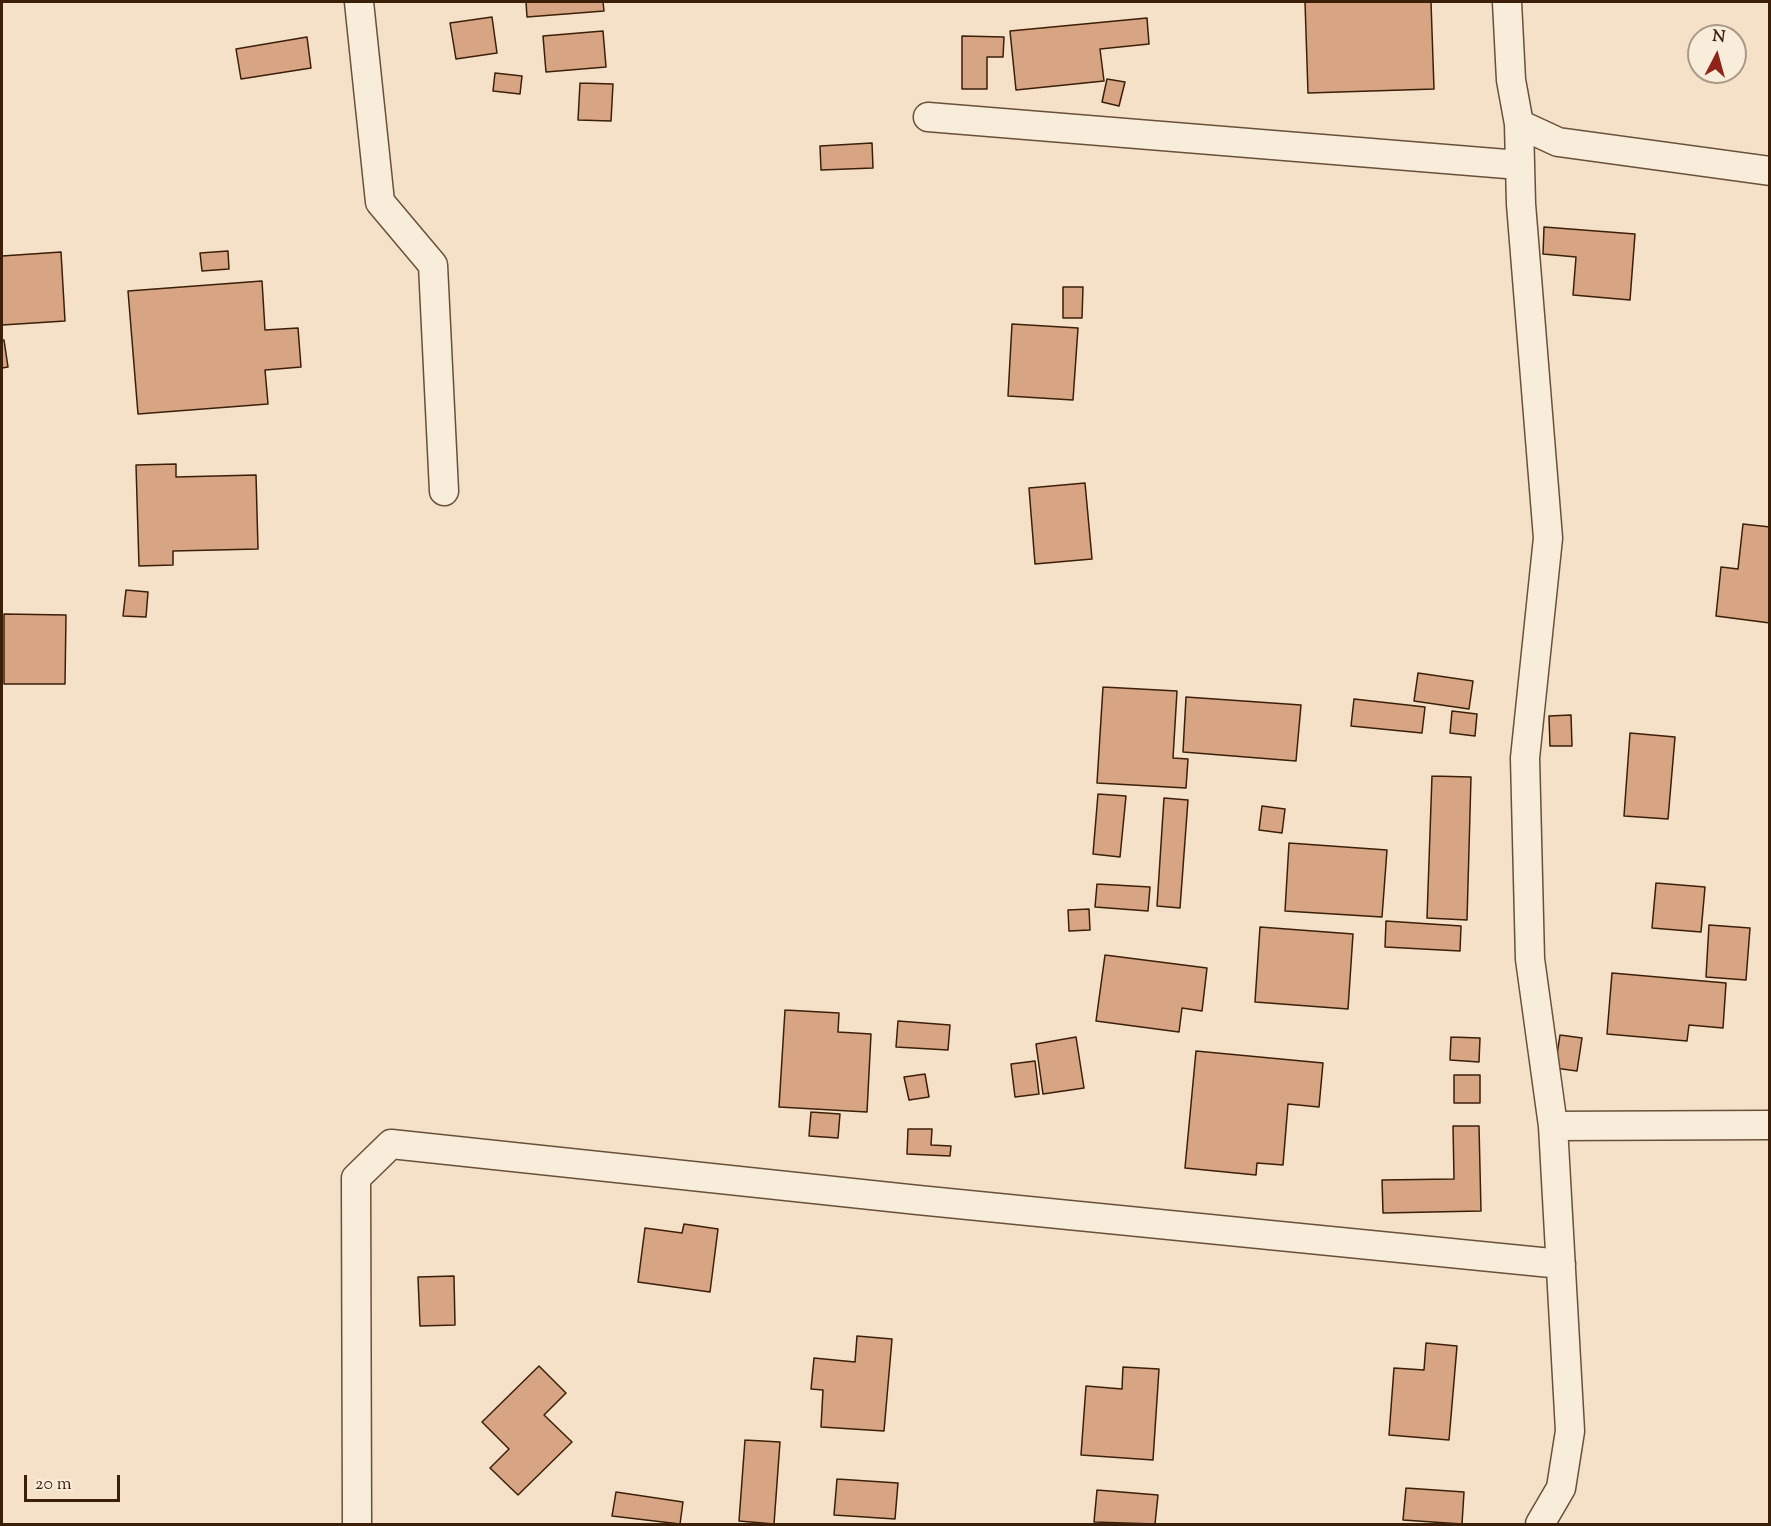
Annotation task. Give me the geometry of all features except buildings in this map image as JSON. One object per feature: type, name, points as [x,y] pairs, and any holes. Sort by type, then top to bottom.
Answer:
[{"type":"street","points":[[359,2],[380,202],[433,264],[444,491]]},
{"type":"street","points":[[1507,2],[1511,80],[1519,124],[1520,165],[1548,538],[1525,758],[1530,959],[1553,1126],[1570,1431],[1561,1488],[1540,1524]]},
{"type":"street","points":[[928,117],[1520,165]]},
{"type":"street","points":[[1519,124],[1558,142],[1770,171]]},
{"type":"street","points":[[1553,1126],[1770,1125]]},
{"type":"street","points":[[357,1524],[356,1178],[391,1144],[918,1200],[1561,1264]]}]
